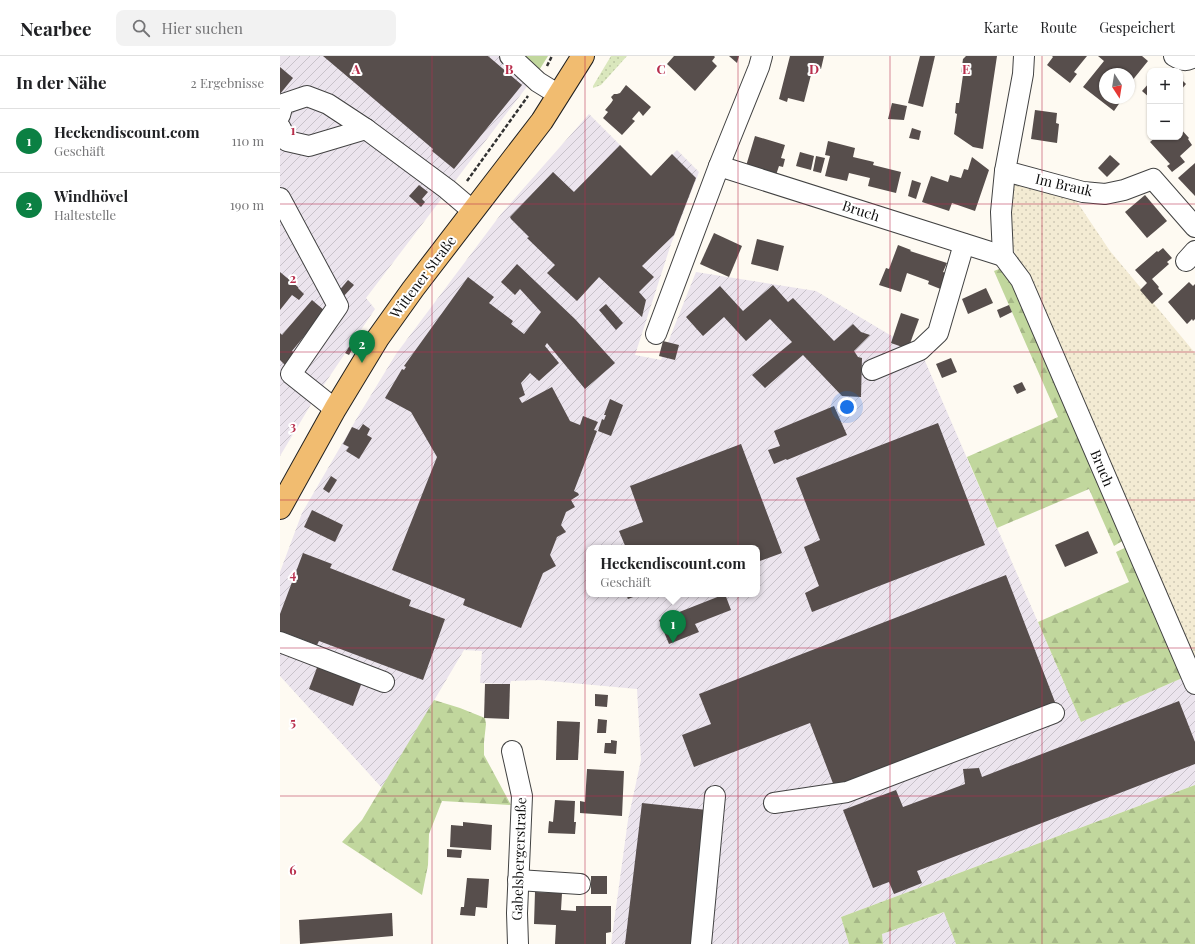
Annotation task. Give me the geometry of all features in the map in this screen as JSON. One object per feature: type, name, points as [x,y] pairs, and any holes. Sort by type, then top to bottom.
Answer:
[{"type":"main road","name":"Wittener Straße","points":[[280,508],[335,409],[378,338],[413,289],[533,133],[583,56]]},
{"type":"street","points":[[510,56],[538,82],[559,95]]},
{"type":"street","points":[[656,334],[762,56]]},
{"type":"street","points":[[1003,256],[1000,212],[1005,171],[1023,74],[1024,56]]},
{"type":"street","points":[[1174,56],[1181,60],[1188,60],[1195,56]]},
{"type":"street","points":[[280,115],[283,104],[306,96],[328,104],[366,129],[456,196],[473,211]]},
{"type":"street","points":[[280,127],[288,141],[309,146],[366,129]]},
{"type":"street","name":"Bruch","points":[[719,166],[1003,256],[1021,280],[1195,684]]},
{"type":"street","name":"Im Brauk","points":[[1005,171],[1083,192],[1105,194],[1124,190],[1153,179],[1195,227]]},
{"type":"street","points":[[280,198],[338,306],[285,373],[335,409]]},
{"type":"street","points":[[872,370],[920,350],[938,333],[964,244]]},
{"type":"street","points":[[280,642],[384,682]]},
{"type":"street","points":[[774,802],[847,792],[1054,714]]},
{"type":"street","name":"Gabelsbergerstraße","points":[[512,751],[522,796],[517,913],[518,944]]},
{"type":"street","points":[[701,944],[715,796]]},
{"type":"street","points":[[518,880],[580,884]]},
{"type":"path","points":[[456,196],[538,82],[552,56]]},
{"type":"shaded area","points":[[280,56],[517,56],[538,72],[366,298],[375,309],[313,401],[280,456]]},
{"type":"shaded area","points":[[589,114],[651,176],[677,150],[699,172],[671,244],[635,355],[661,360],[696,272],[816,291],[922,354],[1081,722],[1187,676],[1195,696],[1195,785],[841,917],[849,944],[611,944],[628,820],[641,760],[637,689],[539,680],[511,681],[510,684],[480,683],[482,651],[464,650],[382,788],[280,676],[280,572],[302,513],[396,354],[501,214]]},
{"type":"shaded area","points":[[1017,182],[1071,193],[1110,251],[1195,353],[1195,678],[1022,272],[1009,237],[1012,187]]},
{"type":"shaded area","points":[[945,912],[956,944],[883,944],[882,934]]},
{"type":"green space","points":[[517,56],[548,56],[538,72]]},
{"type":"green space","points":[[611,56],[627,56],[601,85],[593,88],[593,86]]},
{"type":"green space","points":[[1004,267],[1009,268],[1124,540],[1114,546],[1089,489],[997,528],[967,457],[1058,417],[994,271]]},
{"type":"green space","points":[[1131,545],[1187,676],[1081,722],[1038,622],[1129,582],[1116,552]]},
{"type":"green space","points":[[434,700],[485,718],[484,755],[511,805],[442,801],[429,834],[428,865],[422,895],[342,842],[362,820]]},
{"type":"green space","points":[[1195,785],[1195,944],[956,944],[944,912],[882,934],[883,944],[849,944],[841,917]]},
{"type":"building","points":[[323,56],[488,56],[522,85],[454,169],[432,151],[433,149]]},
{"type":"building","points":[[674,56],[714,56],[715,57],[712,61],[717,66],[695,91],[667,64]]},
{"type":"building","points":[[729,56],[739,56],[737,63]]},
{"type":"building","points":[[790,56],[824,56],[821,69],[813,67],[804,102],[788,98],[787,102],[779,99]]},
{"type":"building","points":[[920,56],[935,56],[923,107],[908,103]]},
{"type":"building","points":[[966,56],[997,56],[983,149],[973,147],[954,134],[957,114],[955,113],[956,103],[959,103],[963,75],[961,73],[963,59]]},
{"type":"building","points":[[1052,56],[1087,56],[1074,72],[1077,74],[1070,83],[1047,65],[1053,57]]},
{"type":"building","points":[[1098,56],[1142,56],[1148,61],[1135,77],[1135,68],[1099,68],[1099,99],[1083,87],[1104,61]]},
{"type":"building","points":[[280,67],[293,78],[280,94]]},
{"type":"building","points":[[626,85],[651,107],[643,116],[639,111],[632,119],[635,121],[622,135],[603,118],[608,112],[605,110],[613,100],[611,97],[614,94],[620,93]]},
{"type":"building","points":[[1147,85],[1147,95],[1142,91]]},
{"type":"building","points":[[892,103],[907,106],[904,120],[888,119]]},
{"type":"building","points":[[1105,104],[1119,104],[1114,111]]},
{"type":"building","points":[[1035,110],[1057,113],[1056,123],[1059,124],[1057,143],[1031,139]]},
{"type":"building","points":[[912,128],[921,131],[919,140],[909,138]]},
{"type":"building","points":[[1183,131],[1189,138],[1188,139],[1192,145],[1180,156],[1185,162],[1172,172],[1167,166],[1170,164],[1150,142],[1152,140],[1183,140]]},
{"type":"building","points":[[755,136],[785,145],[781,158],[785,159],[783,167],[779,166],[776,175],[746,166]]},
{"type":"building","points":[[828,141],[855,148],[853,157],[874,162],[873,165],[901,172],[896,193],[868,186],[870,178],[849,173],[847,181],[825,176],[830,156],[825,155]]},
{"type":"building","points":[[620,145],[651,176],[672,154],[696,178],[674,235],[642,266],[654,277],[639,292],[646,300],[642,317],[599,277],[577,301],[547,273],[555,265],[527,238],[529,237],[510,217],[553,172],[574,192]]},
{"type":"building","points":[[800,152],[814,156],[811,170],[796,166]]},
{"type":"building","points":[[1110,155],[1120,164],[1107,177],[1098,168]]},
{"type":"building","points":[[816,156],[825,158],[821,173],[813,171]]},
{"type":"building","points":[[972,157],[989,170],[975,211],[952,203],[949,211],[922,202],[931,176],[948,182],[950,175],[961,178],[964,169],[968,170]]},
{"type":"building","points":[[1195,163],[1195,196],[1178,178]]},
{"type":"building","points":[[912,180],[921,183],[916,199],[908,196]]},
{"type":"building","points":[[419,185],[428,192],[422,199],[425,202],[421,207],[409,196]]},
{"type":"building","points":[[1145,195],[1167,221],[1147,238],[1125,212]]},
{"type":"building","points":[[714,233],[742,246],[729,277],[700,264]]},
{"type":"building","points":[[757,239],[784,246],[778,271],[751,264]]},
{"type":"building","points":[[898,245],[911,250],[910,251],[947,263],[943,272],[949,274],[943,290],[928,284],[929,281],[907,273],[901,292],[879,285],[886,268],[889,269]]},
{"type":"building","points":[[1163,248],[1172,258],[1167,262],[1169,264],[1152,279],[1163,294],[1152,304],[1140,290],[1147,283],[1135,270],[1157,251],[1158,252]]},
{"type":"building","points":[[517,264],[575,319],[615,363],[585,389],[547,343],[545,346],[559,363],[539,381],[530,373],[521,383],[525,395],[519,398],[522,403],[552,387],[570,421],[580,425],[583,416],[598,422],[594,430],[597,431],[574,491],[579,495],[571,500],[575,507],[566,512],[561,525],[566,532],[557,537],[550,555],[556,566],[543,573],[521,628],[463,605],[465,599],[392,570],[437,457],[411,412],[385,398],[402,369],[404,370],[406,367],[404,366],[468,277],[494,297],[489,303],[513,321],[511,324],[524,334],[541,312],[520,289],[515,295],[501,282]]},
{"type":"building","points":[[280,272],[304,294],[299,300],[292,295],[280,310]]},
{"type":"building","points":[[348,280],[354,285],[343,297],[338,292]]},
{"type":"building","points":[[1189,282],[1193,286],[1195,284],[1195,319],[1193,321],[1192,319],[1187,324],[1168,302]]},
{"type":"building","points":[[773,285],[788,302],[793,298],[834,341],[853,324],[861,332],[870,335],[854,351],[858,357],[862,358],[861,397],[842,396],[803,355],[765,388],[752,375],[792,342],[770,319],[746,341],[724,317],[703,336],[686,317],[720,286],[743,311]]},
{"type":"building","points":[[986,288],[993,303],[968,314],[962,299]]},
{"type":"building","points":[[312,300],[325,311],[292,351],[296,354],[286,366],[280,360],[280,333],[282,335]]},
{"type":"building","points":[[606,304],[623,323],[616,330],[599,310]]},
{"type":"building","points":[[1009,305],[1012,312],[1000,318],[997,310]]},
{"type":"building","points":[[901,313],[919,319],[908,349],[891,343]]},
{"type":"building","points":[[663,341],[679,345],[675,360],[659,356]]},
{"type":"building","points":[[351,344],[354,346],[349,355],[345,353]]},
{"type":"building","points":[[951,358],[957,372],[942,378],[936,364]]},
{"type":"building","points":[[1022,382],[1026,390],[1017,394],[1013,386]]},
{"type":"building","points":[[610,399],[623,405],[611,436],[598,431],[602,419],[604,420],[606,415],[604,415]]},
{"type":"building","points":[[834,406],[847,435],[774,464],[768,450],[780,446],[774,431]]},
{"type":"building","points":[[938,423],[985,545],[812,612],[805,593],[819,586],[804,547],[820,540],[796,478]]},
{"type":"building","points":[[363,424],[370,429],[367,435],[372,438],[359,459],[346,451],[349,447],[343,444],[352,427],[359,430]]},
{"type":"building","points":[[741,444],[782,553],[760,561],[760,545],[625,545],[619,531],[643,522],[630,486]]},
{"type":"building","points":[[331,476],[337,480],[329,493],[323,489]]},
{"type":"building","points":[[312,510],[343,525],[335,542],[304,527]]},
{"type":"building","points":[[1088,531],[1098,553],[1065,567],[1055,545]]},
{"type":"building","points":[[303,553],[332,564],[330,568],[411,600],[409,606],[445,619],[423,680],[319,641],[317,645],[283,632],[281,636],[280,635],[280,614]]},
{"type":"building","points":[[1006,575],[1055,702],[834,786],[810,723],[694,767],[682,735],[711,724],[699,694]]},
{"type":"building","points":[[717,597],[726,597],[731,610],[695,624],[699,632],[669,644],[659,620]]},
{"type":"building","points":[[318,665],[362,682],[353,706],[309,689]]},
{"type":"building","points":[[485,684],[510,684],[509,719],[484,718]]},
{"type":"building","points":[[595,694],[608,695],[607,707],[595,706]]},
{"type":"building","points":[[1179,701],[1195,742],[1195,764],[917,871],[922,883],[894,894],[889,882],[873,888],[843,810],[896,790],[903,807],[965,784],[963,769],[979,768],[982,777]]},
{"type":"building","points":[[598,719],[607,720],[606,733],[597,733]]},
{"type":"building","points":[[557,721],[580,722],[578,760],[556,760]]},
{"type":"building","points":[[611,740],[617,741],[616,754],[604,753],[605,743],[611,743]]},
{"type":"building","points":[[587,769],[624,771],[622,816],[580,813],[580,801],[585,802]]},
{"type":"building","points":[[555,800],[575,801],[575,834],[548,833],[549,821],[553,822]]},
{"type":"building","points":[[642,803],[707,810],[691,944],[625,944]]},
{"type":"building","points":[[463,822],[492,825],[491,850],[450,847],[451,825],[463,826]]},
{"type":"building","points":[[447,849],[462,850],[461,858],[447,857]]},
{"type":"building","points":[[591,876],[607,876],[607,894],[591,894]]},
{"type":"building","points":[[467,878],[489,879],[487,908],[476,907],[475,916],[460,915],[461,907],[464,907]]},
{"type":"building","points":[[535,892],[562,893],[561,910],[576,911],[576,906],[611,906],[611,932],[606,933],[606,944],[555,944],[556,925],[534,924]]},
{"type":"building","points":[[392,913],[393,936],[300,944],[299,920]]},
{"type":"place","name":"Windhövel","points":[[362,363]]},
{"type":"place","name":"Heckendiscount.com","points":[[673,643]]}]
